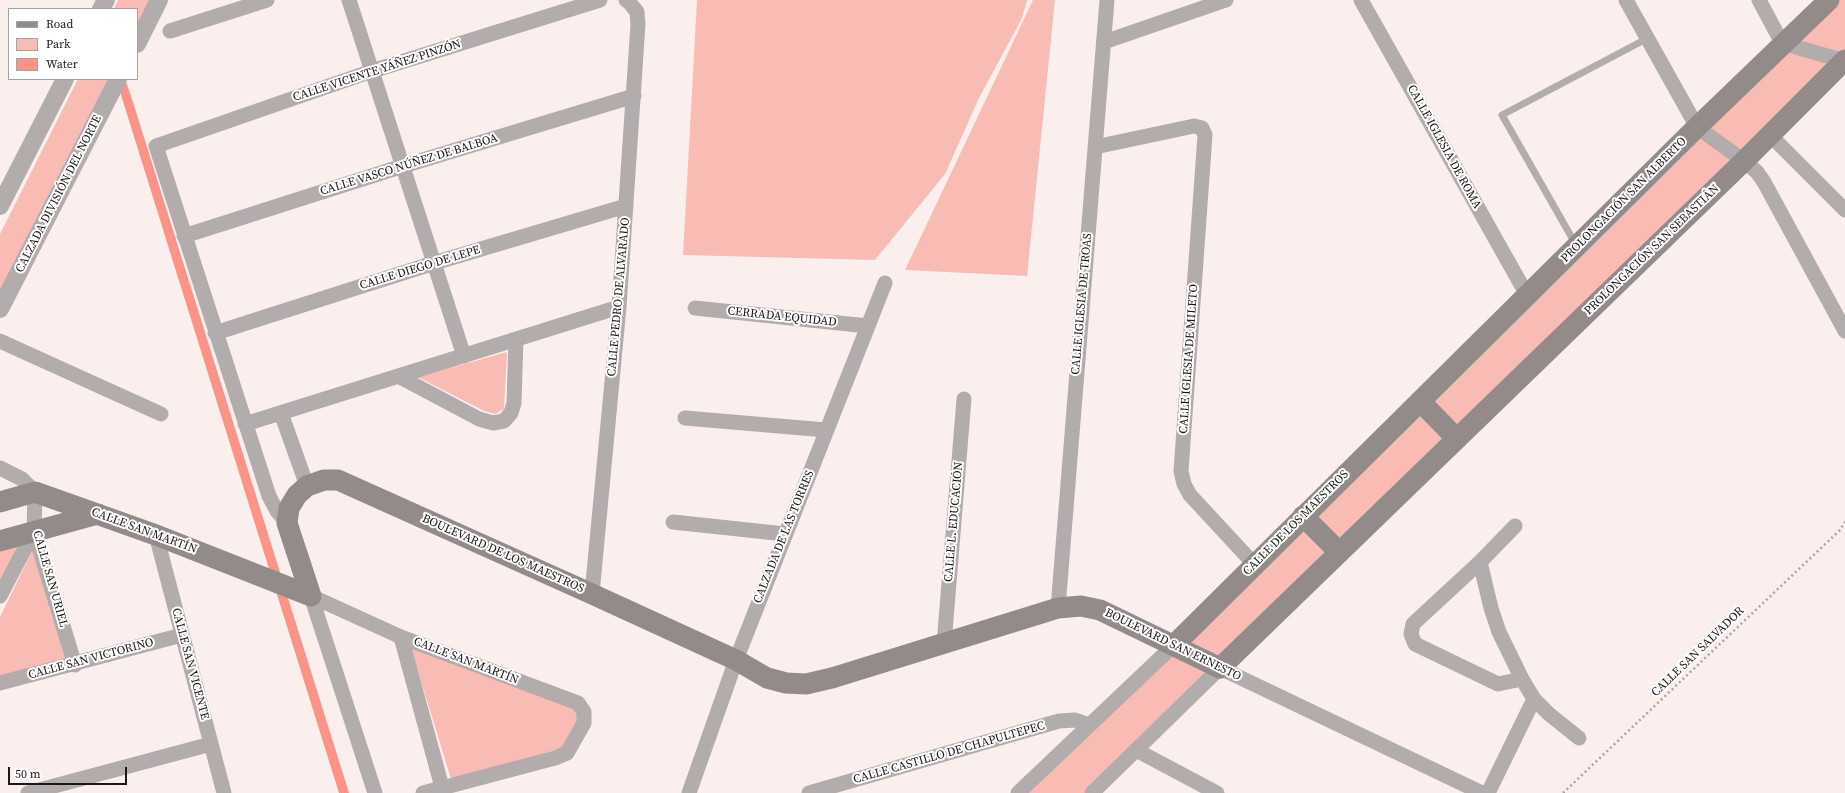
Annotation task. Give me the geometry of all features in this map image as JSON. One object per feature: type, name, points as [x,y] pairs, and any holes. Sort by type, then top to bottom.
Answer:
[{"type":"main road","name":"PROLONGACIÓN SAN ALBERTO","points":[[1420,401],[1782,43],[1829,0]]},
{"type":"main road","name":"PROLONGACIÓN SAN SEBASTIÁN","points":[[1456,439],[1744,161],[1845,61]]},
{"type":"main road","name":"CALLE DE LOS MAESTROS","points":[[1174,645],[1420,401]]},
{"type":"main road","points":[[1220,668],[1456,439],[1420,401]]},
{"type":"main road","name":"BOULEVARD DE LOS MAESTROS","points":[[307,486],[324,480],[338,480],[736,660]]},
{"type":"main road","points":[[302,593],[287,523],[289,508],[297,496],[307,486]]},
{"type":"main road","points":[[0,502],[35,492]]},
{"type":"main road","name":"CALLE SAN MARTÍN","points":[[35,492],[156,535],[302,593]]},
{"type":"main road","points":[[0,541],[98,514]]},
{"type":"main road","points":[[1303,516],[1339,552]]},
{"type":"main road","name":"BOULEVARD SAN ERNESTO","points":[[736,660],[767,678],[786,683],[806,684],[832,678],[1058,608],[1080,606],[1100,610],[1220,668]]},
{"type":"street","points":[[138,42],[159,0]]},
{"type":"street","points":[[170,32],[267,0]]},
{"type":"street","points":[[350,0],[464,356]]},
{"type":"street","name":"CALLE VICENTE YÁÑEZ PINZÓN","points":[[184,236],[156,146],[372,71],[600,0]]},
{"type":"street","name":"CALLE IGLESIA DE TROAS","points":[[1058,608],[1108,0]]},
{"type":"street","points":[[1104,42],[1226,0]]},
{"type":"street","name":"CALLE IGLESIA DE ROMA","points":[[1361,0],[1527,295]]},
{"type":"street","points":[[1626,0],[1697,127],[1744,161],[1757,172],[1764,182],[1845,331]]},
{"type":"street","points":[[1759,0],[1782,43],[1845,61]]},
{"type":"street","name":"CALLE PEDRO DE ALVARADO","points":[[592,594],[619,308],[634,96],[638,24],[637,12],[628,1]]},
{"type":"street","points":[[0,206],[64,80]]},
{"type":"street","name":"CALZADA DIVISIÓN DEL NORTE","points":[[0,309],[117,80]]},
{"type":"street","name":"CALLE VASCO NÚÑEZ DE BALBOA","points":[[184,236],[403,166],[634,96]]},
{"type":"street","name":"CALLE IGLESIA DE MILETO","points":[[1095,147],[1194,126],[1202,128],[1205,135],[1181,471],[1184,484],[1190,495],[1254,564]]},
{"type":"street","points":[[1770,135],[1845,210]]},
{"type":"street","name":"CALLE DIEGO DE LEPE","points":[[215,333],[434,263],[626,206]]},
{"type":"street","points":[[184,236],[269,496],[287,523]]},
{"type":"street","name":"CALZADA DE LAS TORRES","points":[[689,793],[736,660],[885,283]]},
{"type":"street","points":[[245,424],[619,308]]},
{"type":"street","name":"CERRADA EQUIDAD","points":[[695,308],[868,326]]},
{"type":"street","points":[[398,376],[479,419],[493,423],[504,421],[512,413],[514,403],[516,339]]},
{"type":"street","points":[[0,341],[161,414]]},
{"type":"street","name":"CALLE L. EDUCACIÓN","points":[[944,644],[964,399]]},
{"type":"street","points":[[281,413],[307,486]]},
{"type":"street","points":[[685,418],[826,430]]},
{"type":"street","name":"CALLE SAN MARTÍN","points":[[0,468],[22,479],[35,492]]},
{"type":"street","name":"CALLE SAN URIEL","points":[[35,492],[34,531],[75,665]]},
{"type":"street","points":[[673,522],[786,534]]},
{"type":"street","points":[[1515,526],[1480,562],[1413,624],[1411,634],[1415,644],[1498,684],[1522,679]]},
{"type":"street","points":[[0,596],[34,531]]},
{"type":"street","name":"CALLE SAN VICENTE","points":[[156,535],[224,793]]},
{"type":"street","points":[[1480,562],[1491,608],[1499,632],[1522,679],[1534,699],[1549,714],[1579,738]]},
{"type":"street","points":[[302,593],[400,637]]},
{"type":"street","points":[[302,593],[376,793]]},
{"type":"street","name":"CALLE SAN VICTORINO","points":[[0,683],[75,665],[182,635]]},
{"type":"street","name":"CALLE SAN MARTÍN","points":[[400,637],[578,703],[584,712],[584,723],[567,753],[555,758],[442,787],[400,637]]},
{"type":"street","points":[[1018,793],[1174,645]]},
{"type":"street","points":[[1092,793],[1220,668]]},
{"type":"street","name":"BOULEVARD SAN ERNESTO","points":[[1220,668],[1482,793]]},
{"type":"street","points":[[1488,793],[1534,699]]},
{"type":"street","name":"CALLE CASTILLO DE CHAPULTEPEC","points":[[809,793],[1059,721],[1075,720],[1089,725]]},
{"type":"street","points":[[28,793],[211,744]]},
{"type":"street","points":[[1136,750],[1217,793]]},
{"type":"street","points":[[423,793],[442,787]]},
{"type":"lane","points":[[1577,246],[1502,115],[1648,38]]},
{"type":"path","name":"CALLE SAN SALVADOR","points":[[1563,793],[1840,530],[1845,522]]},
{"type":"green space","points":[[118,0],[151,0],[138,25],[138,8],[114,8]]},
{"type":"green space","points":[[697,0],[1027,0],[1022,18],[979,98],[945,174],[875,260],[683,255]]},
{"type":"green space","points":[[1033,0],[1055,0],[1027,276],[905,270]]},
{"type":"green space","points":[[1834,0],[1845,0],[1845,54],[1088,793],[1026,793]]},
{"type":"green space","points":[[77,80],[109,80],[0,294],[0,234]]},
{"type":"green space","points":[[507,352],[504,409],[495,414],[484,411],[418,377]]},
{"type":"green space","points":[[35,545],[69,661],[0,678],[0,617]]},
{"type":"green space","points":[[19,546],[0,581],[0,551]]},
{"type":"green space","points":[[410,645],[573,707],[578,713],[577,724],[563,748],[451,779]]},
{"type":"water","points":[[116,80],[125,80],[132,99],[349,793],[339,793]]}]
